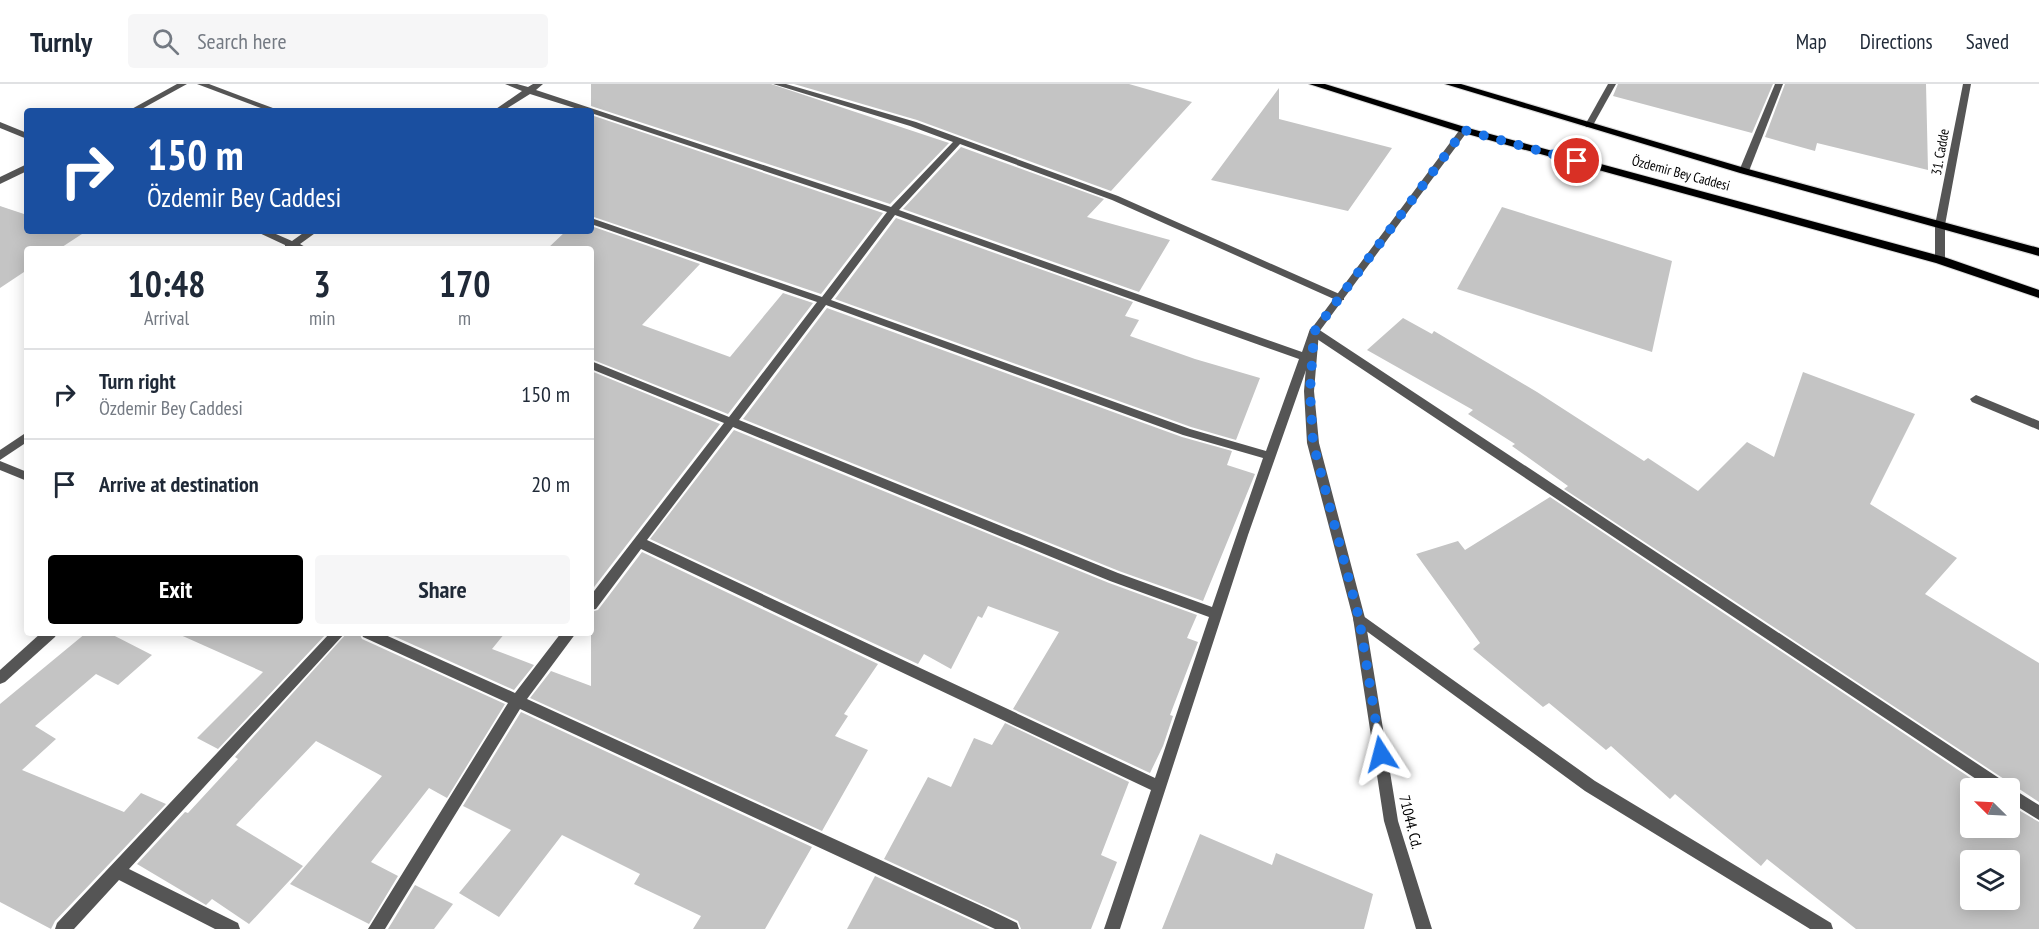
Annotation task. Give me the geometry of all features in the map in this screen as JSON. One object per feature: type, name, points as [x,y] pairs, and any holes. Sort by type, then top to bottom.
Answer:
[{"type":"main road","name":"Özdemir Bey Caddesi","points":[[1314,84],[1464,130],[1940,260],[2039,294]]},
{"type":"main road","points":[[1450,84],[1744,171],[2039,252]]},
{"type":"street","points":[[138,108],[183,84]]},
{"type":"street","points":[[201,84],[269,108]]},
{"type":"street","points":[[509,84],[584,108]]},
{"type":"street","points":[[502,108],[539,84]]},
{"type":"street","points":[[777,84],[913,124],[1115,198],[1340,298]]},
{"type":"street","points":[[1589,125],[1612,84]]},
{"type":"street","points":[[1744,171],[1779,84]]},
{"type":"street","name":"31. Cadde","points":[[1940,260],[1940,225],[1966,84]]},
{"type":"street","points":[[594,111],[893,211],[1305,357]]},
{"type":"street","points":[[0,125],[24,135]]},
{"type":"street","points":[[1112,929],[1216,614],[1314,332],[1464,130]]},
{"type":"street","points":[[594,601],[893,211],[958,141]]},
{"type":"street","points":[[0,181],[24,169]]},
{"type":"street","points":[[594,222],[824,301],[1187,432],[1270,456]]},
{"type":"street","points":[[265,234],[287,246]]},
{"type":"street","points":[[290,246],[308,234]]},
{"type":"street","points":[[1314,332],[1986,778]]},
{"type":"street","name":"71044. Cd.","points":[[1314,332],[1310,391],[1313,443],[1359,618],[1391,821],[1424,929]]},
{"type":"street","points":[[594,366],[1114,577],[1216,614]]},
{"type":"street","points":[[1976,399],[2039,426]]},
{"type":"street","points":[[0,456],[24,438]]},
{"type":"street","points":[[0,465],[24,476]]},
{"type":"street","points":[[639,542],[1159,787]]},
{"type":"street","points":[[1359,618],[1590,786],[1825,929]]},
{"type":"street","points":[[0,678],[47,636]]},
{"type":"street","points":[[63,929],[335,636]]},
{"type":"street","points":[[375,636],[983,914],[1011,929]]},
{"type":"street","points":[[376,929],[517,701],[567,636]]},
{"type":"street","points":[[2020,801],[2039,813]]},
{"type":"street","points":[[116,871],[232,929]]},
{"type":"building","points":[[591,84],[771,84],[949,143],[890,204],[591,106]]},
{"type":"building","points":[[794,84],[1129,84],[1192,102],[1111,191],[917,120]]},
{"type":"building","points":[[1618,84],[1773,84],[1752,133],[1613,96]]},
{"type":"building","points":[[1785,84],[1926,84],[1928,170],[1817,143],[1815,151],[1765,137]]},
{"type":"building","points":[[1279,88],[1279,119],[1392,148],[1348,211],[1211,180]]},
{"type":"building","points":[[594,116],[883,213],[821,294],[594,217]]},
{"type":"building","points":[[961,147],[1104,199],[1087,217],[1170,240],[1139,292],[903,209]]},
{"type":"building","points":[[0,206],[24,214],[24,234],[82,234],[64,246],[24,246],[24,272],[0,288]]},
{"type":"building","points":[[1502,207],[1672,261],[1652,352],[1457,289]]},
{"type":"building","points":[[896,218],[1133,302],[1125,316],[1139,320],[1130,336],[1195,359],[1260,378],[1236,440],[1191,427],[835,299]]},
{"type":"building","points":[[594,227],[700,264],[642,325],[730,357],[783,293],[813,303],[728,414],[594,360],[594,246],[550,246],[563,234],[594,234]]},
{"type":"building","points":[[827,308],[1182,437],[1232,451],[1227,465],[1255,474],[1203,601],[1119,571],[743,419]]},
{"type":"building","points":[[1403,318],[1432,334],[1434,331],[1537,392],[1644,461],[1648,458],[1698,491],[1747,442],[1774,457],[1803,372],[1915,414],[1870,504],[1957,558],[1925,594],[2039,663],[2039,802],[2020,789],[2020,778],[2003,778],[1564,489],[1568,486],[1512,446],[1515,444],[1468,414],[1473,410],[1367,350]]},
{"type":"building","points":[[594,372],[720,424],[594,587]]},
{"type":"building","points":[[734,430],[1109,583],[1197,615],[1187,638],[1198,642],[1170,715],[1173,716],[1163,746],[1150,773],[1013,709],[1059,632],[988,606],[982,618],[978,616],[951,669],[924,654],[918,664],[650,539]]},
{"type":"building","points":[[1550,497],[1971,778],[1960,778],[1960,838],[2020,838],[2020,811],[2039,822],[2039,929],[1856,929],[1767,859],[1761,866],[1675,794],[1670,799],[1611,746],[1606,750],[1549,703],[1543,707],[1473,649],[1480,643],[1416,554],[1458,541],[1465,550]]},
{"type":"building","points":[[642,552],[878,664],[844,714],[848,716],[835,736],[868,750],[822,831],[530,698],[551,671],[591,686],[591,636],[594,636],[594,611],[598,610]]},
{"type":"building","points":[[82,636],[115,636],[152,655],[118,685],[96,674],[35,726],[56,739],[22,770],[124,812],[141,793],[166,804],[55,921],[51,929],[0,902],[0,704]]},
{"type":"building","points":[[183,636],[324,636],[218,749],[197,738],[263,672]]},
{"type":"building","points":[[344,636],[360,636],[362,639],[505,704],[447,798],[429,788],[371,862],[398,876],[369,924],[290,884],[382,776],[316,741],[236,825],[303,866],[249,924],[212,899],[206,905],[137,864],[238,759],[235,757]]},
{"type":"building","points":[[394,636],[503,636],[492,649],[534,665],[514,690]]},
{"type":"building","points":[[521,712],[812,847],[765,929],[693,929],[701,916],[634,884],[640,874],[562,835],[499,917],[459,893],[511,830],[463,806]]},
{"type":"building","points":[[1005,723],[1129,782],[1101,855],[1117,862],[1091,929],[1021,929],[1018,921],[884,859],[928,777],[951,787],[974,738],[992,745]]},
{"type":"building","points":[[1200,834],[1272,865],[1276,853],[1373,894],[1364,929],[1162,929]]},
{"type":"building","points":[[875,876],[990,929],[847,929]]},
{"type":"building","points":[[415,885],[453,904],[434,929],[388,929]]},
{"type":"route","points":[[1381,754],[1359,618],[1313,443],[1310,391],[1314,332],[1464,130],[1577,161]]}]
